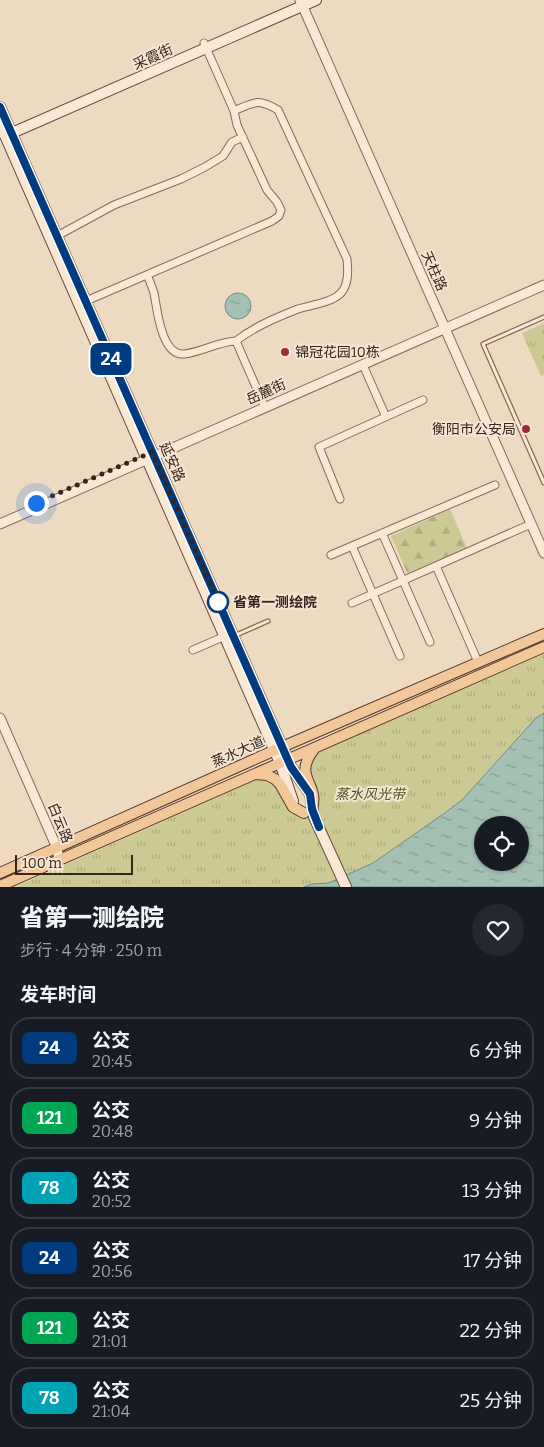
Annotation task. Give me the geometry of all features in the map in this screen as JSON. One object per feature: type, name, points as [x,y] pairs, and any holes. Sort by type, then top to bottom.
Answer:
[{"type":"main road","name":"采霞街","points":[[4,132],[205,46],[301,2],[316,0]]},
{"type":"main road","name":"延安路","points":[[0,107],[4,132],[150,456],[278,749],[284,761],[310,794],[308,811]]},
{"type":"main road","name":"延安路","points":[[4,132],[57,236],[150,456]]},
{"type":"main road","name":"蒸水大道","points":[[0,873],[278,749],[544,634]]},
{"type":"main road","name":"蒸水大道","points":[[0,886],[544,647]]},
{"type":"main road","points":[[255,774],[267,775],[275,779],[280,784],[293,807],[308,811],[315,799],[304,771],[305,764],[316,747]]},
{"type":"main road","name":"延安路","points":[[284,761],[293,801],[308,811],[316,828]]},
{"type":"main road","points":[[316,828],[339,887]]},
{"type":"main road","points":[[316,828],[346,887]]},
{"type":"street","name":"天柱路","points":[[301,2],[544,553]]},
{"type":"street","points":[[86,301],[280,216],[281,210],[267,190],[237,125],[234,111],[205,46]]},
{"type":"street","points":[[147,275],[153,290],[160,325],[166,343],[173,350],[181,354],[224,342],[236,341],[250,330],[270,320],[326,301],[340,294],[346,286],[347,259],[278,110],[268,104],[254,102],[234,111]]},
{"type":"street","points":[[57,236],[114,205],[181,179],[205,167],[223,156],[232,142],[243,137]]},
{"type":"street","name":"岳麓街","points":[[0,524],[263,403],[544,285]]},
{"type":"street","name":"岳麓街","points":[[0,519],[363,365],[444,327]]},
{"type":"street","points":[[236,341],[263,403]]},
{"type":"street","points":[[363,365],[386,417]]},
{"type":"street","points":[[340,499],[319,447],[423,400]]},
{"type":"street","points":[[331,555],[495,486]]},
{"type":"street","points":[[352,603],[531,524]]},
{"type":"street","points":[[382,533],[430,642]]},
{"type":"street","points":[[352,546],[400,656]]},
{"type":"street","points":[[436,566],[478,662]]},
{"type":"street","points":[[194,650],[229,636]]},
{"type":"street","name":"白云路","points":[[0,718],[59,860]]},
{"type":"street","name":"白云路","points":[[0,727],[3,740],[55,849]]},
{"type":"lane","points":[[544,317],[483,344],[544,483]]},
{"type":"lane","points":[[229,636],[268,621]]},
{"type":"green space","points":[[544,323],[544,374],[541,376],[522,333]]},
{"type":"green space","points":[[450,509],[467,548],[408,575],[391,536]]},
{"type":"green space","name":"蒸水风光带","points":[[544,654],[544,713],[536,718],[462,800],[373,863],[329,883],[312,884],[304,887],[15,887],[267,775],[304,813],[312,809],[309,756]]},
{"type":"water","points":[[238,293],[247,297],[251,306],[247,315],[238,319],[229,315],[225,306],[229,297]]},
{"type":"water","points":[[544,713],[544,887],[304,887],[312,884],[329,883],[373,863],[462,800],[536,718]]},
{"type":"bus line","name":"24","points":[[0,107],[291,767],[310,794],[314,817],[319,827]]},
{"type":"place","name":"锦冠花园10栋","points":[[285,352]]},
{"type":"place","name":"衡阳市公安局","points":[[526,429]]},
{"type":"place","name":"省第一测绘院","points":[[218,602]]},
{"type":"route","points":[[36,503],[152,452],[220,606],[218,602]]}]
